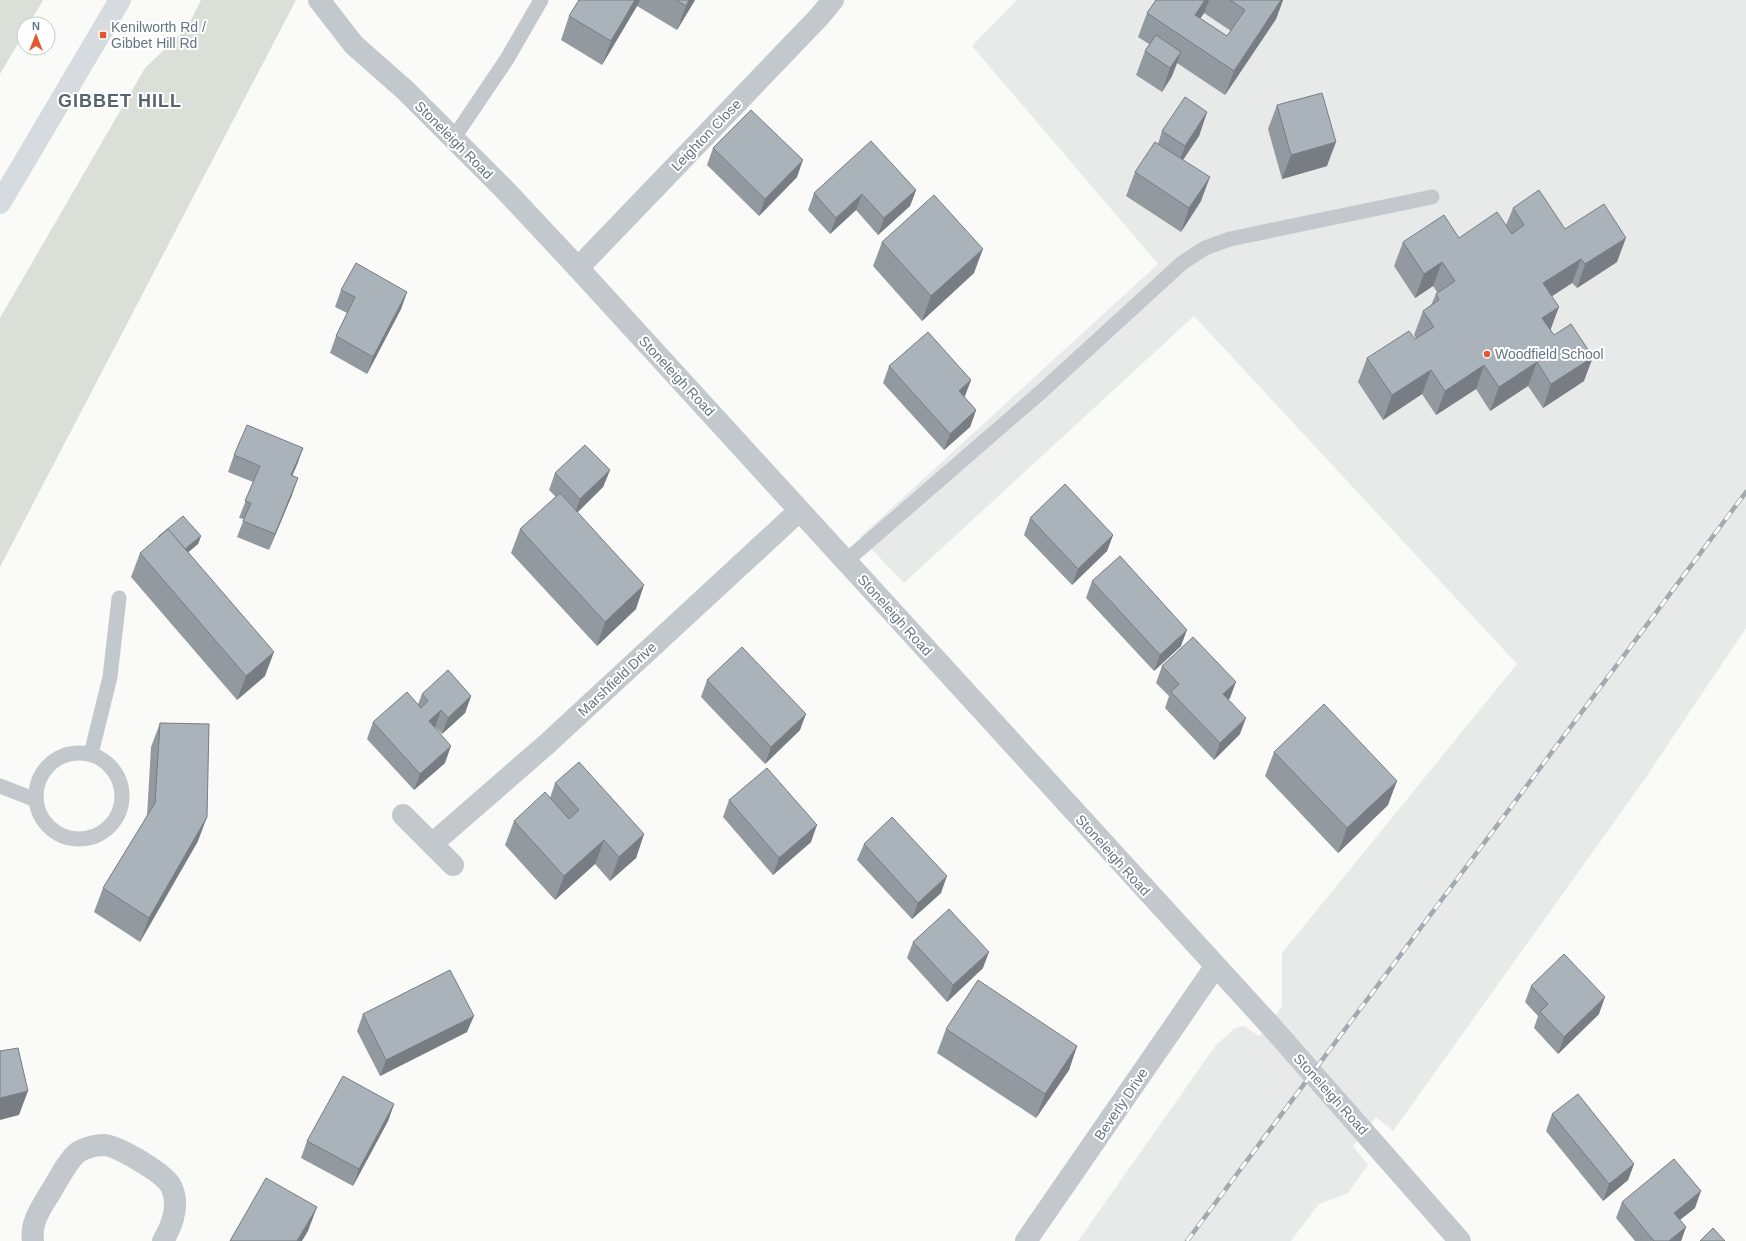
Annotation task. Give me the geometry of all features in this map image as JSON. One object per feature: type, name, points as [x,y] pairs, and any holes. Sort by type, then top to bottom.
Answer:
[{"type":"main road","points":[[0,203],[120,0]]},
{"type":"street","name":"Stoneleigh Road","points":[[319,0],[354,45],[404,90],[504,190],[578,268],[1215,967],[1269,1024],[1460,1241]]},
{"type":"street","name":"Leighton Close","points":[[578,268],[819,17],[833,0]]},
{"type":"street","name":"Marshfield Drive","points":[[432,844],[548,744],[799,510]]},
{"type":"street","points":[[403,815],[453,865]]},
{"type":"street","name":"Beverly Drive","points":[[1026,1241],[1215,967]]},
{"type":"street","points":[[33,1241],[34,1224],[37,1217],[70,1161],[78,1152],[91,1146],[104,1145],[118,1149],[163,1175],[171,1186],[175,1212],[172,1226],[163,1241]]},
{"type":"lane","points":[[453,139],[507,59],[541,0]]},
{"type":"lane","points":[[846,561],[1041,392],[1182,263],[1205,248],[1230,239],[1432,197]]},
{"type":"lane","points":[[91,754],[110,677],[119,598]]},
{"type":"lane","points":[[77,752],[91,754],[103,759],[114,769],[121,782],[123,796],[121,811],[114,824],[102,833],[89,839],[74,840],[60,835],[48,827],[39,814],[36,800],[37,786],[42,773],[51,763],[63,755],[77,752]]},
{"type":"lane","points":[[0,786],[36,800]]},
{"type":"shaded area","points":[[0,0],[43,0],[34,16],[16,16],[16,47],[0,74]]},
{"type":"shaded area","points":[[201,0],[296,0],[0,567],[0,318],[145,68],[187,28]]},
{"type":"shaded area","name":"Woodfield School","points":[[1017,0],[1746,0],[1746,628],[1642,783],[1393,1131],[1376,1117],[1353,1146],[1368,1165],[1348,1193],[1319,1204],[1291,1241],[1078,1241],[1216,1045],[1235,1028],[1244,1026],[1259,1036],[1269,1024],[1282,1006],[1282,953],[1517,664],[1194,316],[904,583],[860,537],[1158,264],[972,46]]},
{"type":"building","points":[[579,0],[635,0],[611,41],[569,16]]},
{"type":"building","points":[[676,0],[689,0],[686,6]]},
{"type":"building","points":[[1156,0],[1205,0],[1195,15],[1227,36],[1245,10],[1230,0],[1281,0],[1234,71],[1147,13]]},
{"type":"building","points":[[1156,35],[1181,52],[1170,68],[1145,51]]},
{"type":"building","points":[[1322,93],[1336,142],[1291,155],[1277,105]]},
{"type":"building","points":[[1185,97],[1207,112],[1185,146],[1162,131]]},
{"type":"building","points":[[751,110],[803,160],[765,199],[713,148]]},
{"type":"building","points":[[871,141],[916,190],[884,218],[862,194],[836,218],[814,193]]},
{"type":"building","points":[[1155,142],[1210,177],[1189,208],[1135,172]]},
{"type":"building","points":[[1539,190],[1565,229],[1604,204],[1626,238],[1585,264],[1581,259],[1543,283],[1559,307],[1542,318],[1554,335],[1571,324],[1593,357],[1551,384],[1537,362],[1499,387],[1484,365],[1445,391],[1431,370],[1392,395],[1367,358],[1409,331],[1415,339],[1434,327],[1423,311],[1439,300],[1436,294],[1455,281],[1442,262],[1424,274],[1403,242],[1444,215],[1459,238],[1497,212],[1512,234],[1524,225],[1513,208]]},
{"type":"building","points":[[934,195],[983,249],[931,296],[882,242]]},
{"type":"building","points":[[356,263],[407,292],[373,357],[336,336],[355,297],[341,290]]},
{"type":"building","points":[[928,332],[971,380],[959,391],[976,410],[950,434],[889,366]]},
{"type":"building","points":[[247,425],[303,448],[291,475],[298,478],[275,534],[243,521],[251,503],[245,501],[260,466],[234,455]]},
{"type":"building","points":[[585,445],[610,470],[580,499],[555,473]]},
{"type":"building","points":[[1065,484],[1113,535],[1078,569],[1030,518]]},
{"type":"building","points":[[560,493],[644,585],[605,622],[520,529]]},
{"type":"building","points":[[183,516],[201,536],[185,549],[168,529],[158,537]]},
{"type":"building","points":[[168,529],[274,652],[246,676],[140,553]]},
{"type":"building","points":[[1120,556],[1187,630],[1160,655],[1092,581]]},
{"type":"building","points":[[1193,637],[1236,682],[1223,694],[1246,718],[1220,743],[1171,692],[1179,684],[1162,666]]},
{"type":"building","points":[[742,647],[806,714],[771,747],[707,680]]},
{"type":"building","points":[[448,670],[471,696],[448,718],[441,710],[429,721],[451,746],[420,774],[373,722],[407,692],[421,708],[428,701],[422,694]]},
{"type":"building","points":[[1324,704],[1397,781],[1347,828],[1274,752]]},
{"type":"building","points":[[160,723],[209,724],[207,817],[149,918],[103,888],[155,803]]},
{"type":"building","points":[[579,762],[644,834],[619,857],[604,840],[564,876],[514,821],[545,792],[569,819],[579,810],[555,783]]},
{"type":"building","points":[[767,768],[817,825],[779,858],[729,800]]},
{"type":"building","points":[[892,817],[947,876],[918,903],[864,844]]},
{"type":"building","points":[[949,909],[989,952],[953,985],[913,942]]},
{"type":"building","points":[[1564,954],[1605,997],[1564,1037],[1540,1012],[1548,1004],[1531,986]]},
{"type":"building","points":[[450,970],[474,1016],[386,1060],[363,1014]]},
{"type":"building","points":[[978,980],[1077,1046],[1045,1094],[946,1029]]},
{"type":"building","points":[[18,1048],[28,1091],[0,1098],[0,1051]]},
{"type":"building","points":[[343,1076],[394,1104],[359,1169],[307,1141]]},
{"type":"building","points":[[1578,1094],[1634,1164],[1609,1184],[1552,1114]]},
{"type":"building","points":[[1674,1159],[1701,1191],[1674,1213],[1686,1227],[1669,1241],[1654,1241],[1622,1202]]},
{"type":"building","points":[[266,1178],[317,1207],[297,1241],[230,1241]]},
{"type":"building","points":[[1713,1228],[1725,1241],[1700,1241]]},
{"type":"railway","points":[[1187,1241],[1746,492]]},
{"type":"place","name":"Kenilworth Rd / Gibbet Hill Rd","points":[[103,35]]},
{"type":"place","name":"Woodfield School","points":[[1487,354]]},
{"type":"district","name":"GIBBET HILL","points":[[120,101]]}]
